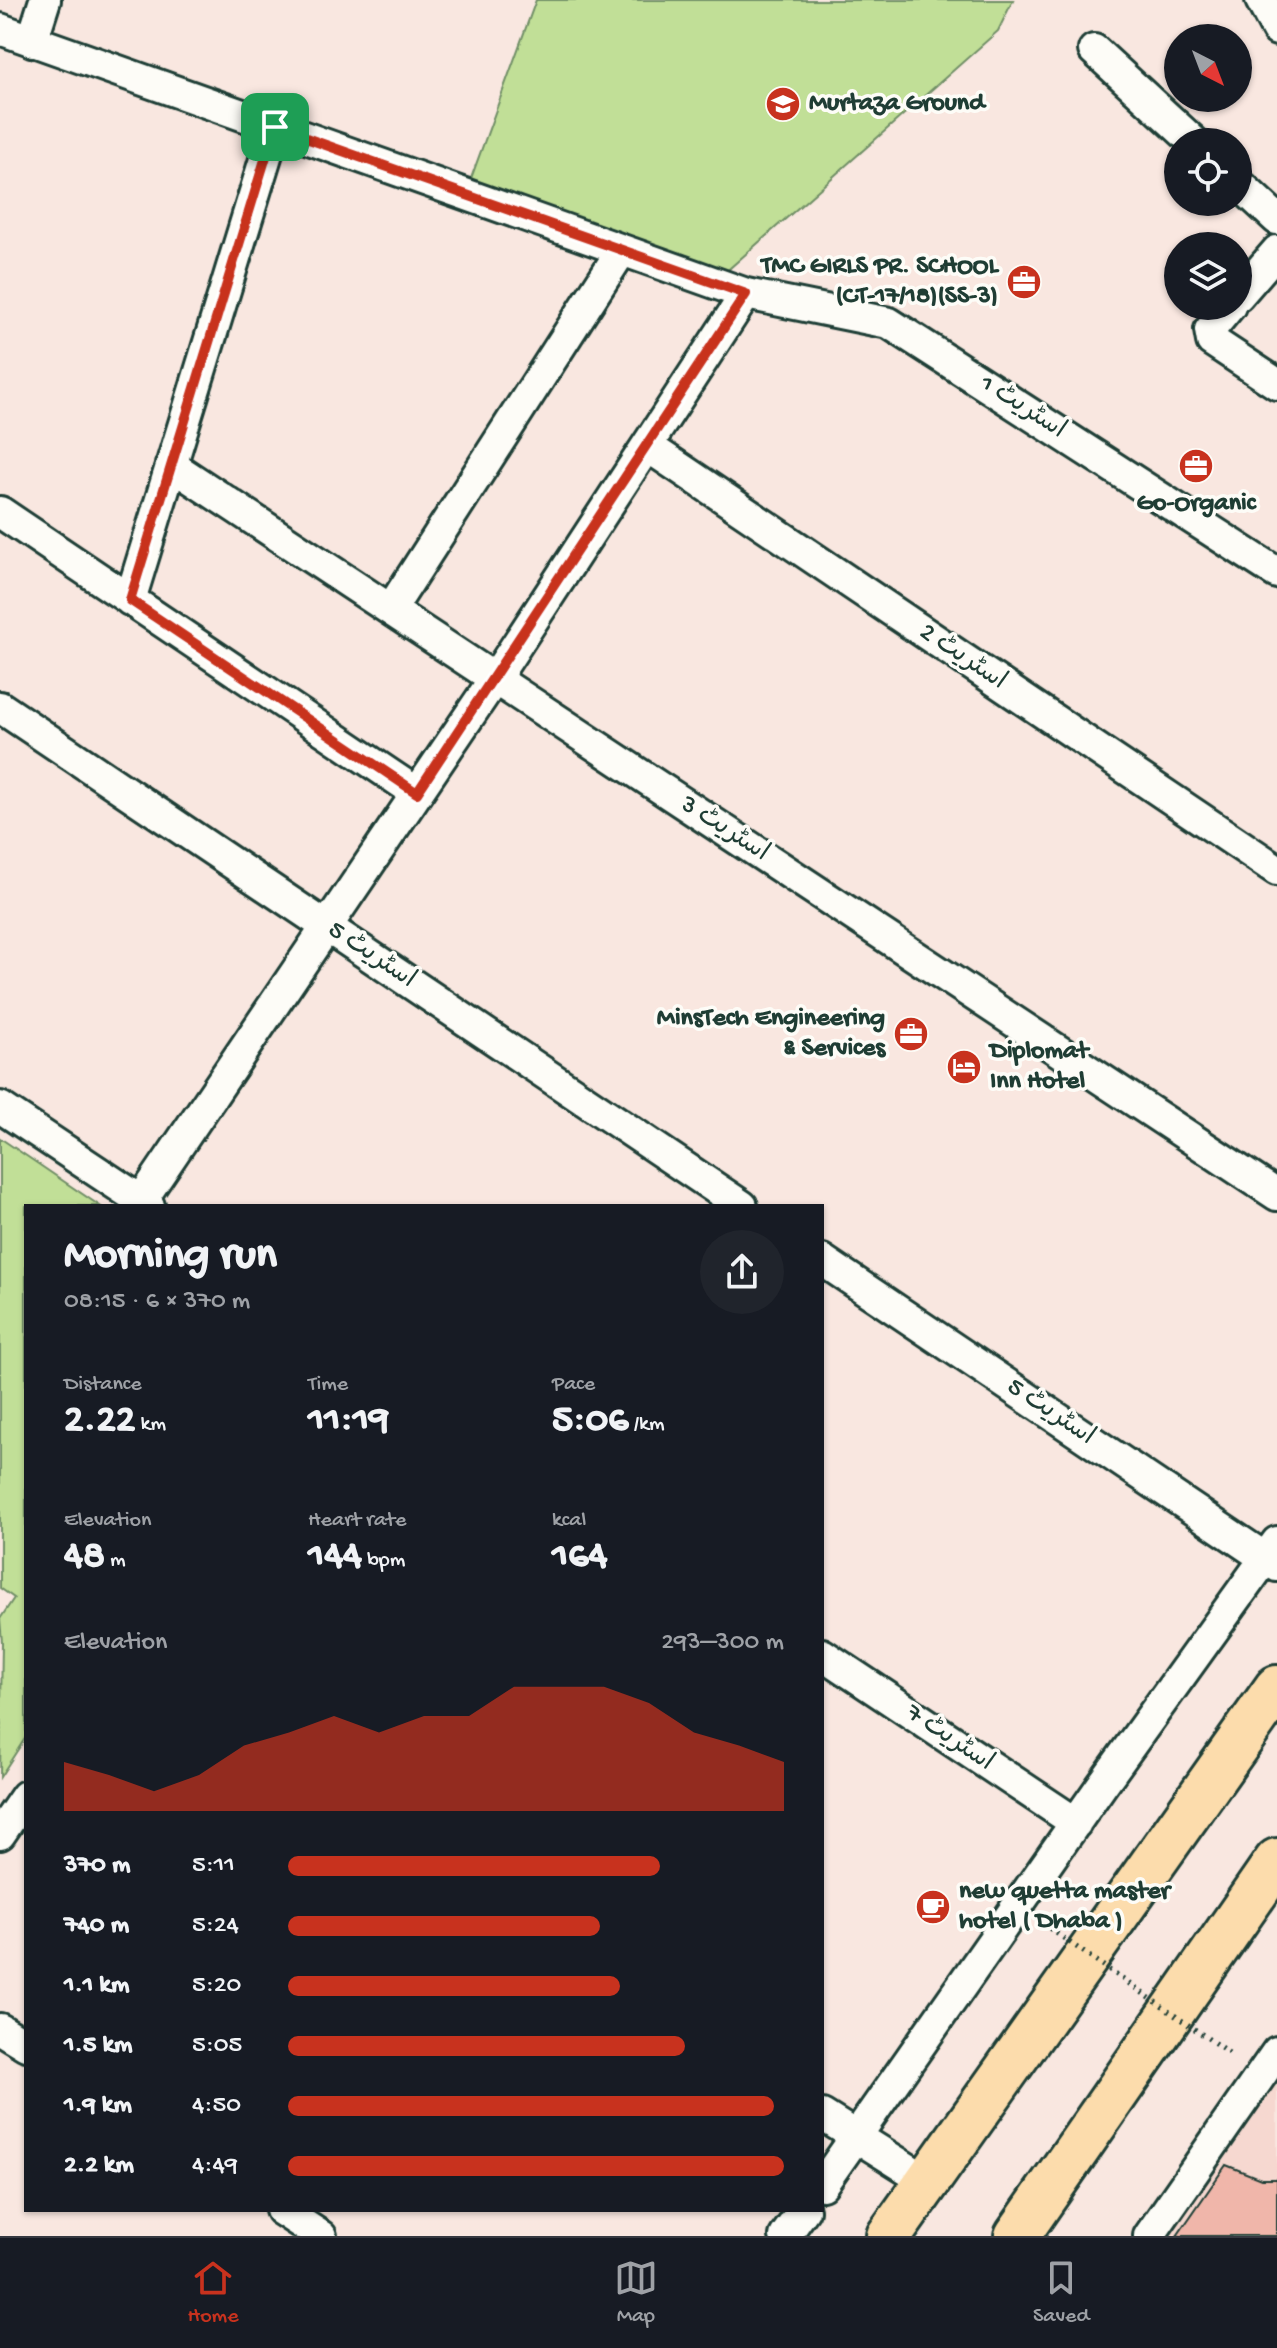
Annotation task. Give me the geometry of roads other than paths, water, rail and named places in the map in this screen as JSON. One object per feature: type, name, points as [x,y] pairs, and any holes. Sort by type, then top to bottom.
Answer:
[{"type":"highway","points":[[889,2236],[1277,1688]]},
{"type":"highway","points":[[1017,2236],[1277,1861]]},
{"type":"street","points":[[32,41],[45,0]]},
{"type":"street","points":[[1261,0],[1277,30]]},
{"type":"street","name":"اسٹریٹ 1","points":[[1,33],[32,41],[746,294],[889,323],[1277,573]]},
{"type":"street","points":[[1094,50],[1179,128]]},
{"type":"street","points":[[130,600],[275,127]]},
{"type":"street","points":[[1252,196],[1277,219]]},
{"type":"street","points":[[391,609],[622,250]]},
{"type":"street","points":[[1252,280],[1277,251]]},
{"type":"street","points":[[0,1107],[145,1203],[495,678],[746,294]]},
{"type":"street","points":[[1218,320],[1210,330],[1212,341],[1277,384]]},
{"type":"street","name":"اسٹریٹ 2","points":[[647,446],[1277,870]]},
{"type":"street","name":"اسٹریٹ 3","points":[[171,465],[1277,1195]]},
{"type":"street","points":[[0,512],[417,793]]},
{"type":"street","name":"اسٹریٹ 5","points":[[0,707],[739,1204]]},
{"type":"street","name":"اسٹریٹ 5","points":[[824,1261],[1273,1556]]},
{"type":"street","points":[[824,2182],[1076,1823],[1273,1556]]},
{"type":"street","name":"اسٹریٹ 7","points":[[824,1655],[1076,1823]]},
{"type":"street","points":[[0,1834],[24,1799]]},
{"type":"street","points":[[0,2029],[24,2044]]},
{"type":"street","points":[[1149,2236],[1277,2052]]},
{"type":"street","points":[[824,2116],[927,2181]]},
{"type":"street","points":[[284,2212],[321,2236]]},
{"type":"street","points":[[785,2236],[803,2212]]},
{"type":"place","name":"Murtaza Ground","points":[[783,104]]},
{"type":"place","name":"TMC GIRLS PR. SCHOOL (CT-17/18)(SS-3)","points":[[1024,282]]},
{"type":"place","name":"Go-Organic","points":[[1196,466]]},
{"type":"place","name":"MinsTech Engineering & Services","points":[[911,1034]]},
{"type":"place","name":"Diplomat Inn Hotel","points":[[964,1067]]},
{"type":"place","name":"new quetta master hotel ( Dhaba )","points":[[933,1907]]}]
